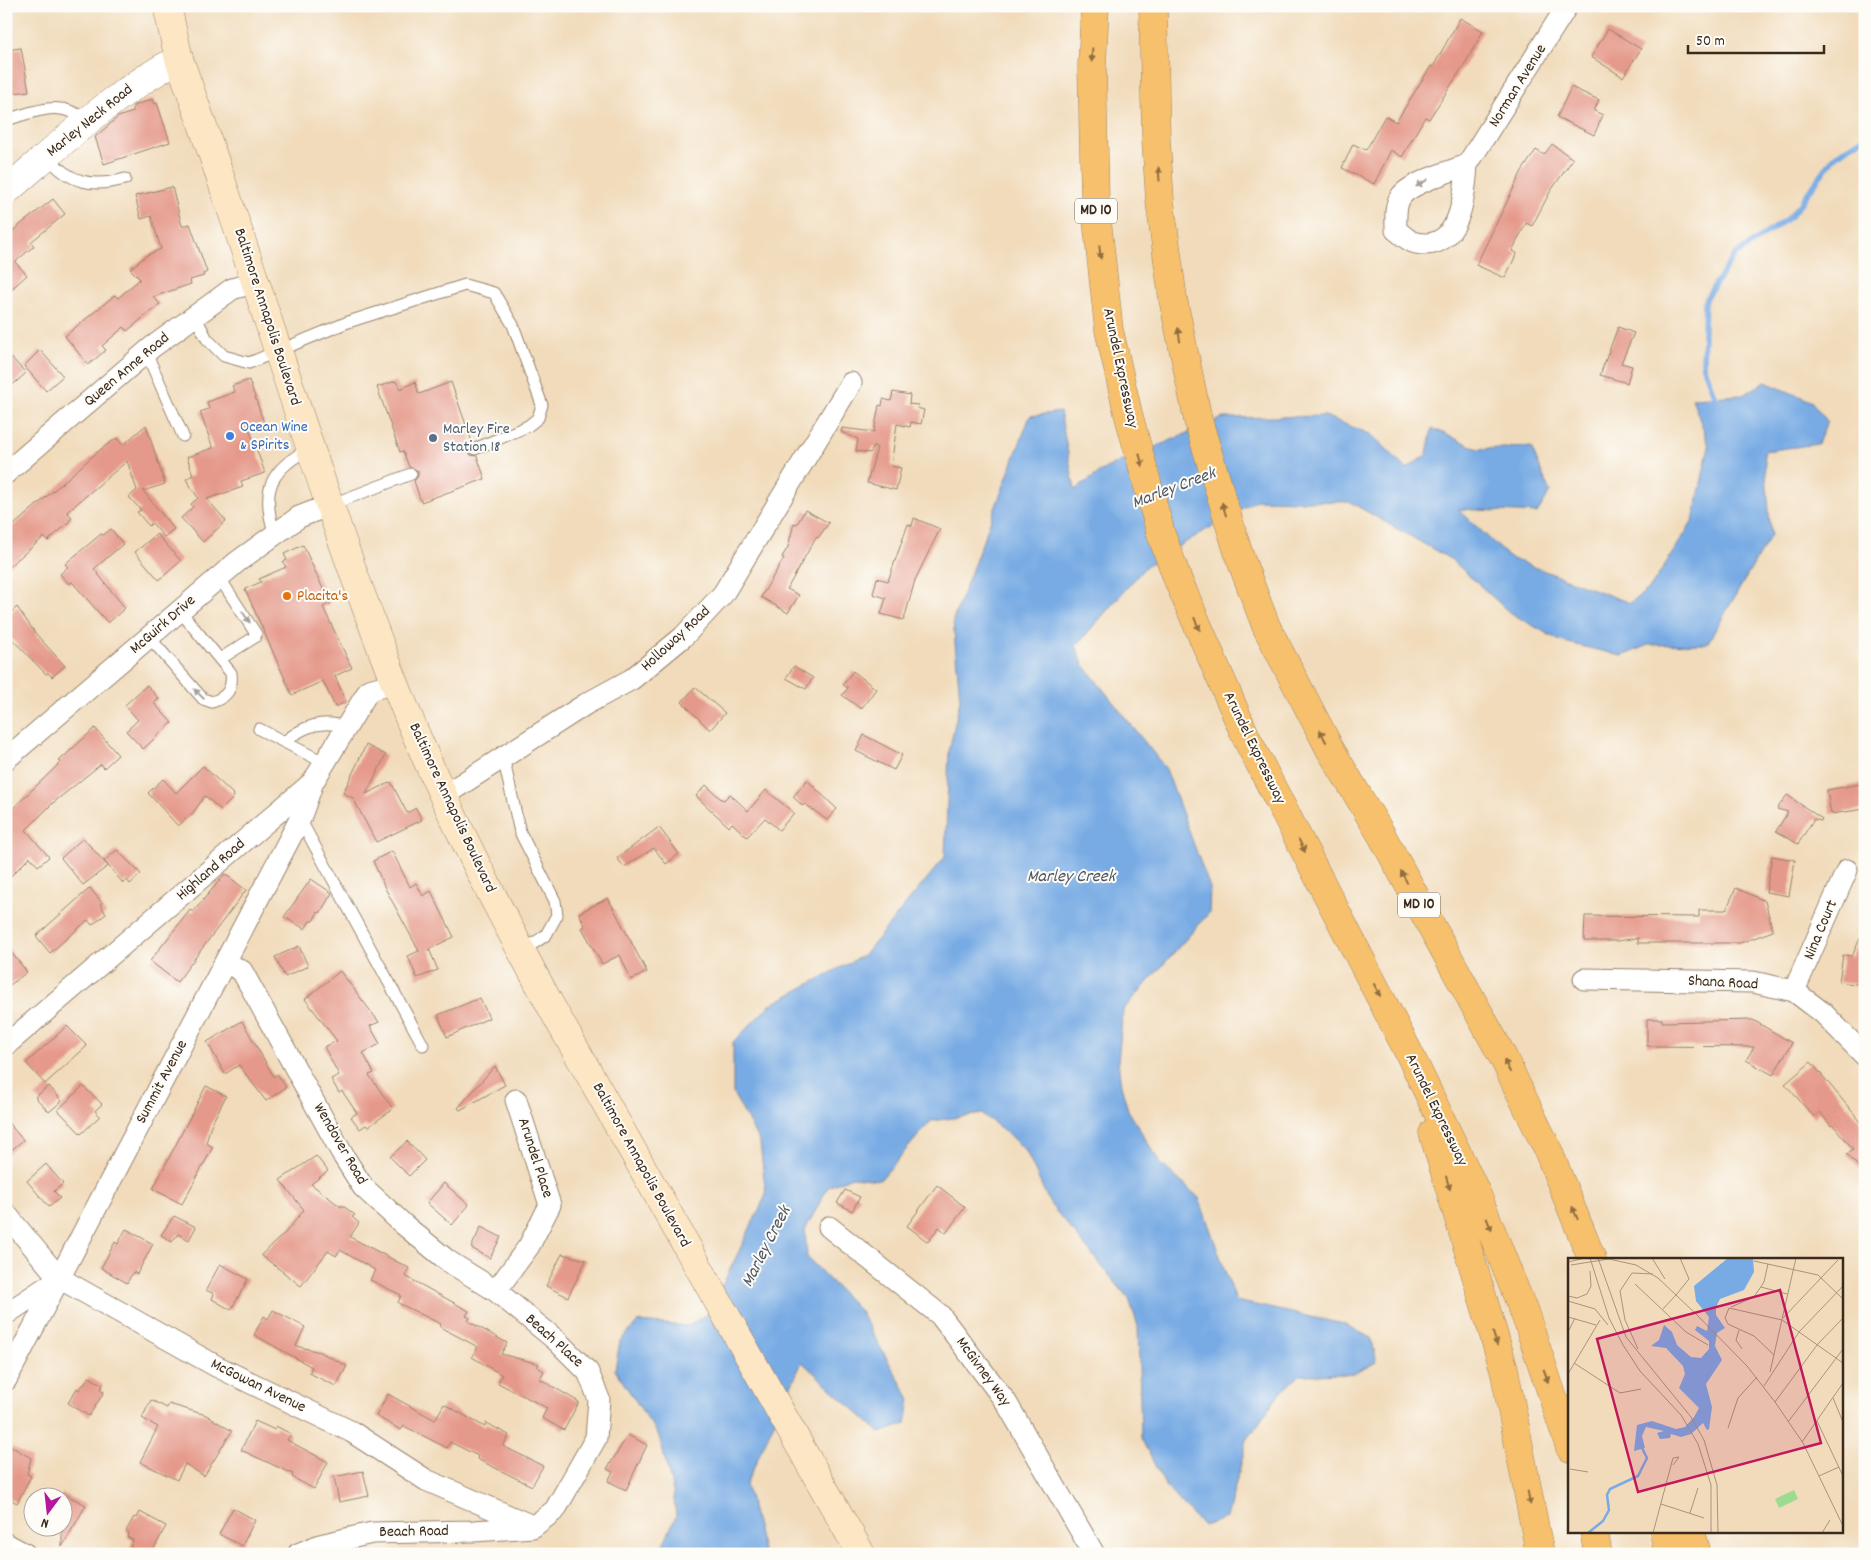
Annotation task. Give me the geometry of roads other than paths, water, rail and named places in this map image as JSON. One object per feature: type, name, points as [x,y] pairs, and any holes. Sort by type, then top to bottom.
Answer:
[{"type":"highway","name":"Arundel Expressway","points":[[1095,6],[1092,66],[1095,202],[1109,330],[1128,413],[1161,534],[1178,580],[1246,737],[1409,1053],[1476,1192],[1527,1320],[1568,1442]]},
{"type":"highway","name":"MD 10","points":[[1153,6],[1153,68],[1160,201],[1173,299],[1190,382],[1210,462],[1239,555],[1266,626],[1330,749],[1381,834],[1504,1059],[1546,1148],[1592,1258]]},
{"type":"highway","points":[[1409,1053],[1504,1369],[1540,1554]]},
{"type":"highway","points":[[1594,1532],[1598,1554]]},
{"type":"highway","points":[[1664,1532],[1668,1554]]},
{"type":"highway","points":[[1691,1532],[1697,1554]]},
{"type":"main road","name":"Baltimore Annapolis Boulevard","points":[[167,6],[180,59],[330,506],[394,683],[444,796],[521,952],[861,1554]]},
{"type":"street","name":"Norman Avenue","points":[[1468,165],[1567,6]]},
{"type":"street","name":"Marley Neck Road","points":[[6,191],[88,121],[148,75],[180,59]]},
{"type":"street","name":"Queen Anne Road","points":[[6,473],[146,352],[232,289],[256,282]]},
{"type":"street","name":"Holloway Road","points":[[444,796],[586,704],[632,678],[683,637],[723,594],[851,383]]},
{"type":"street","name":"McGuirk Drive","points":[[6,759],[219,577],[300,517],[330,506]]},
{"type":"street","name":"Highland Road","points":[[6,1045],[313,782],[369,690],[394,683]]},
{"type":"street","name":"Summit Avenue","points":[[6,1380],[300,819],[313,782]]},
{"type":"street","name":"Nina Court","points":[[1794,991],[1847,870]]},
{"type":"street","name":"Wendover Road","points":[[225,962],[242,970],[344,1157],[363,1187],[403,1224],[448,1261],[496,1291]]},
{"type":"street","name":"Shana Road","points":[[1584,979],[1753,982],[1794,991],[1823,1013],[1865,1056]]},
{"type":"street","name":"Arundel Place","points":[[496,1291],[529,1246],[550,1205],[516,1100]]},
{"type":"street","name":"McGowan Avenue","points":[[6,1214],[59,1278],[216,1366],[352,1432],[426,1480],[532,1527]]},
{"type":"street","name":"McGivney Way","points":[[829,1227],[940,1315],[1006,1402],[1094,1554]]},
{"type":"street","points":[[6,1314],[59,1278]]},
{"type":"street","name":"Beach Place","points":[[496,1291],[556,1340],[588,1372],[599,1399],[596,1438],[555,1510],[532,1527]]},
{"type":"street","name":"Beach Road","points":[[298,1554],[320,1545],[372,1533],[474,1531],[532,1527]]},
{"type":"street","points":[[6,1544],[25,1554]]},
{"type":"lane","points":[[6,120],[52,108],[66,108],[76,111],[88,121]]},
{"type":"lane","points":[[47,156],[56,167],[72,178],[91,184],[105,184],[125,180]]},
{"type":"lane","points":[[195,316],[207,339],[224,356],[249,363],[348,322],[464,285],[494,293],[513,325],[542,405],[538,418],[528,426],[475,449]]},
{"type":"lane","points":[[146,352],[183,436]]},
{"type":"lane","points":[[275,534],[267,513],[268,496],[275,476],[289,460],[311,448]]},
{"type":"lane","points":[[330,506],[411,474]]},
{"type":"lane","points":[[219,577],[256,634],[255,638],[220,659]]},
{"type":"lane","points":[[149,637],[203,699],[212,702],[222,699],[230,692],[232,682],[230,673],[180,611]]},
{"type":"lane","points":[[284,742],[297,731],[315,724],[332,722],[347,727]]},
{"type":"lane","points":[[259,729],[325,763]]},
{"type":"lane","points":[[503,757],[520,832],[555,901],[557,915],[546,934],[521,952]]},
{"type":"lane","points":[[300,819],[423,1045]]},
{"type":"water","name":"Marley Creek","points":[[1765,382],[1811,401],[1827,421],[1818,444],[1764,451],[1771,535],[1707,644],[1648,645],[1622,656],[1560,641],[1509,612],[1452,560],[1350,502],[1256,500],[1146,566],[1076,646],[1083,664],[1166,769],[1210,888],[1209,913],[1123,1010],[1118,1061],[1121,1086],[1128,1110],[1160,1163],[1199,1198],[1236,1301],[1344,1324],[1371,1338],[1377,1362],[1353,1374],[1300,1375],[1280,1393],[1247,1440],[1227,1518],[1203,1526],[1166,1487],[1141,1438],[1138,1326],[1129,1299],[1050,1204],[1026,1151],[1005,1131],[982,1114],[931,1121],[880,1180],[852,1177],[828,1187],[805,1230],[807,1257],[859,1310],[910,1399],[906,1424],[880,1433],[802,1362],[746,1484],[764,1554],[659,1554],[676,1516],[673,1491],[659,1436],[615,1370],[620,1341],[638,1322],[689,1326],[710,1311],[766,1195],[760,1143],[733,1093],[733,1042],[770,1005],[864,955],[945,857],[949,751],[960,700],[953,620],[1030,416],[1060,412],[1075,490],[1106,468],[1223,418],[1325,416],[1372,435],[1407,469],[1427,454],[1432,428],[1478,449],[1531,447],[1550,492],[1537,513],[1458,509],[1510,558],[1630,603],[1650,588],[1693,521],[1709,446],[1692,398],[1743,395]]},
{"type":"waterway","name":"Marley Creek","points":[[1717,403],[1703,365],[1705,300],[1734,256],[1791,216],[1835,156],[1865,137]]},
{"type":"place","name":"Ocean Wine & SPirits","points":[[230,436]]},
{"type":"place","name":"Marley Fire Station 18","points":[[433,438]]},
{"type":"place","name":"Placita's","points":[[287,596]]}]
